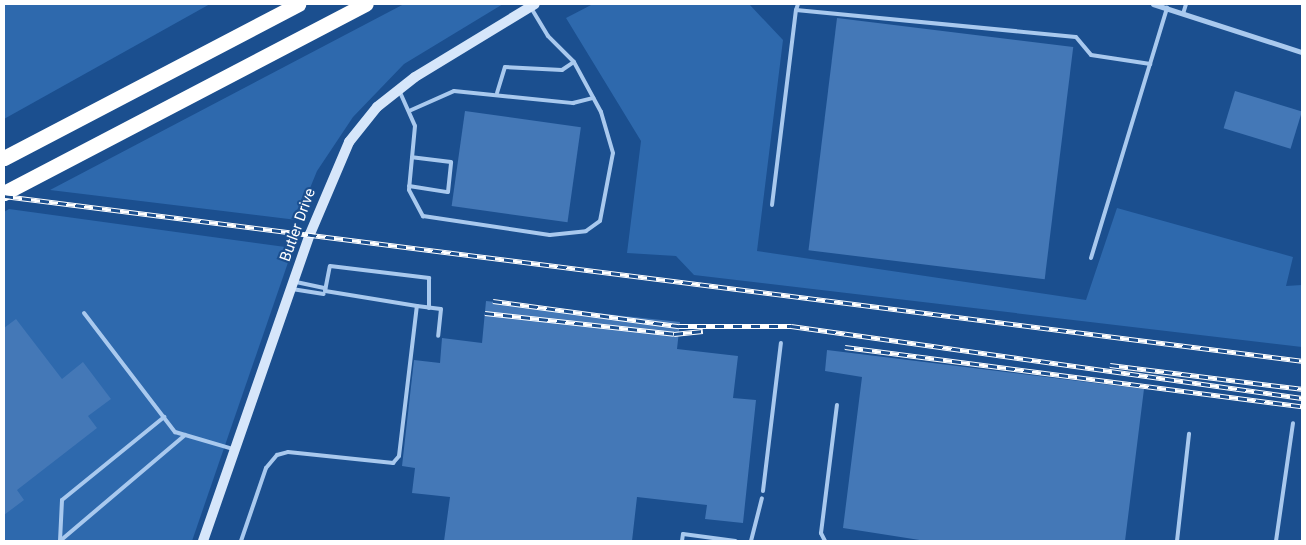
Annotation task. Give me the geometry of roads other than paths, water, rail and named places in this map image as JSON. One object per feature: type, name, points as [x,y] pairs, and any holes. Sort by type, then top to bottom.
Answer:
[{"type":"highway","points":[[8,156],[298,4]]},
{"type":"highway","points":[[4,193],[366,4]]},
{"type":"street","points":[[1153,4],[1302,52]]},
{"type":"street","name":"Butler Drive","points":[[204,541],[292,285],[349,142],[377,107],[399,90],[532,5]]},
{"type":"lane","points":[[772,205],[798,4]]},
{"type":"lane","points":[[1183,14],[1186,4]]},
{"type":"lane","points":[[399,90],[415,126],[409,186],[424,216],[550,235],[586,231],[600,221],[612,153],[593,98],[574,62],[548,36],[532,5]]},
{"type":"lane","points":[[1091,258],[1167,8]]},
{"type":"lane","points":[[796,10],[1076,37],[1090,55],[1150,64]]},
{"type":"lane","points":[[497,94],[505,67],[562,70],[574,62]]},
{"type":"lane","points":[[409,112],[454,91],[574,103],[593,98]]},
{"type":"lane","points":[[409,186],[448,192],[451,162],[412,157]]},
{"type":"lane","points":[[325,291],[330,266],[429,278],[429,308]]},
{"type":"lane","points":[[292,285],[325,291]]},
{"type":"lane","points":[[292,285],[442,311],[438,336]]},
{"type":"lane","points":[[241,541],[266,468],[277,455],[288,452],[393,463],[399,456],[417,306]]},
{"type":"lane","points":[[84,313],[175,432],[235,450]]},
{"type":"lane","points":[[763,491],[782,343]]},
{"type":"lane","points":[[825,541],[821,533],[836,405]]},
{"type":"lane","points":[[164,417],[62,500],[60,541],[184,435]]},
{"type":"lane","points":[[1276,541],[1293,422]]},
{"type":"lane","points":[[1177,541],[1188,434]]},
{"type":"lane","points":[[751,541],[762,498]]},
{"type":"lane","points":[[682,541],[683,534],[736,541]]},
{"type":"railway","points":[[4,196],[1302,361]]},
{"type":"railway","points":[[493,301],[679,326],[791,326],[1302,398]]},
{"type":"railway","points":[[485,313],[674,334],[703,331]]},
{"type":"railway","points":[[845,347],[1302,406]]},
{"type":"railway","points":[[1110,365],[1302,389]]}]
